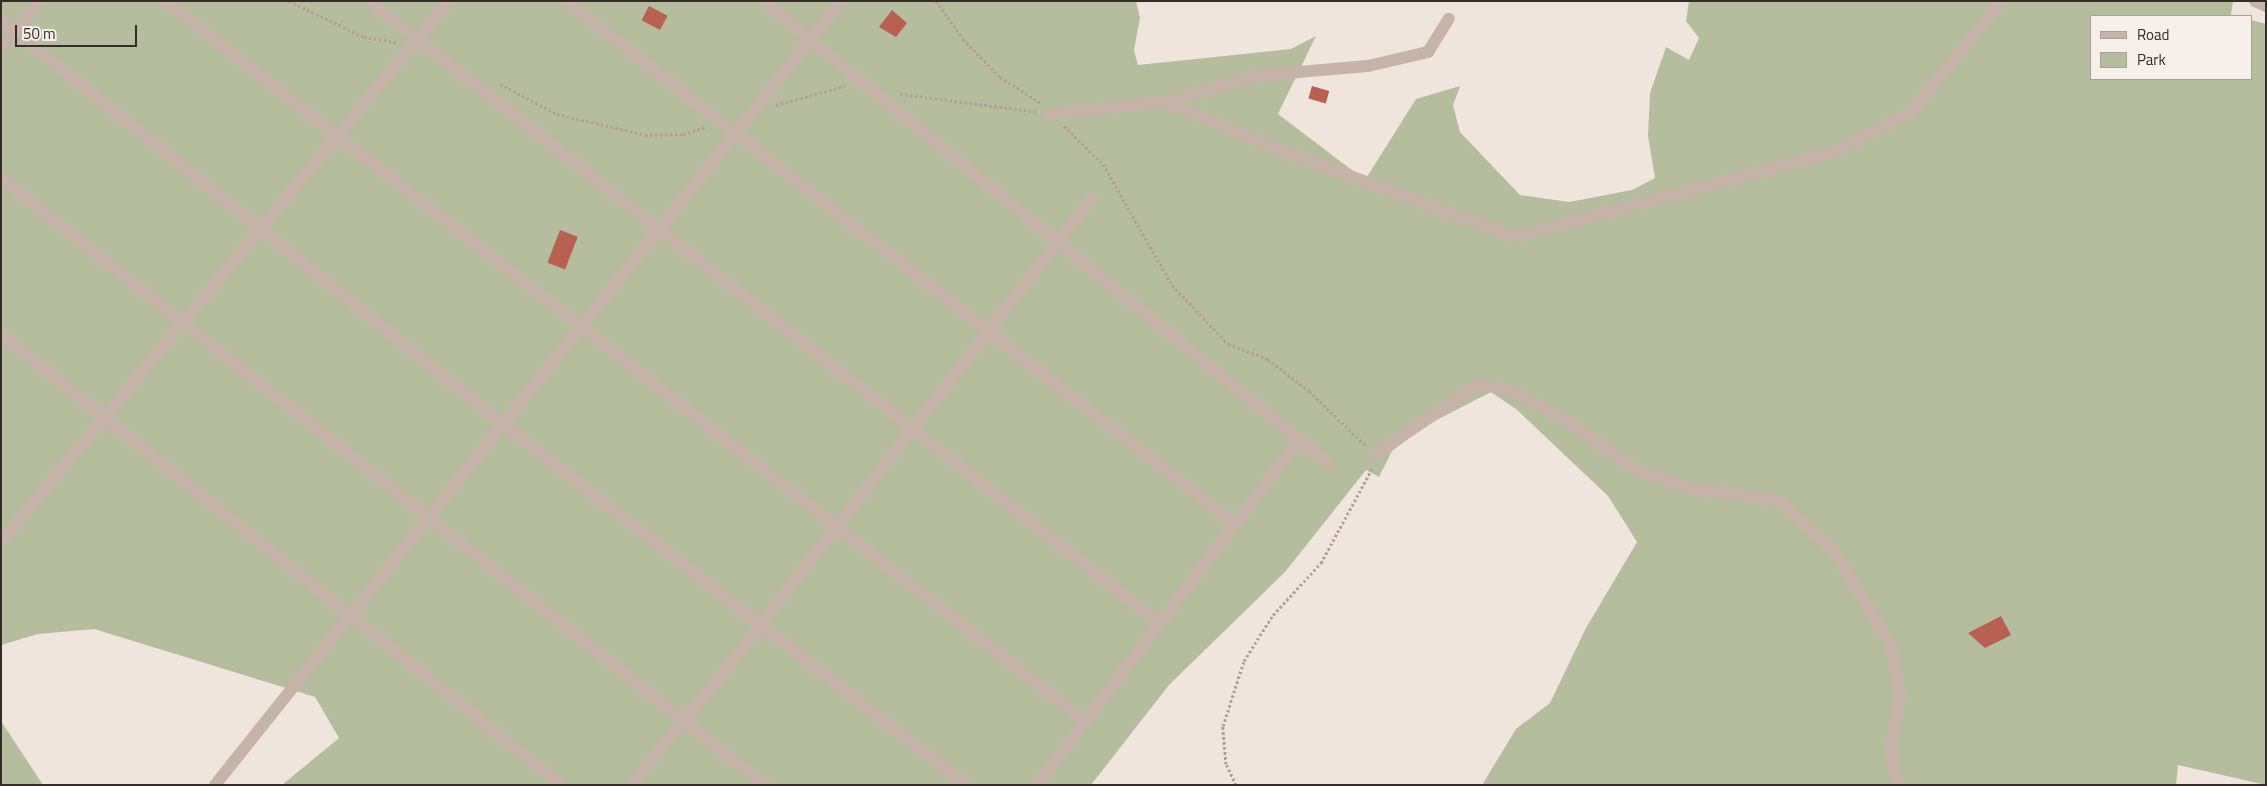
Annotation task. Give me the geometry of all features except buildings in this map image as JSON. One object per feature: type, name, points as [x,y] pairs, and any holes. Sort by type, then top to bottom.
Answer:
[{"type":"street","points":[[1,49],[40,1]]},
{"type":"street","points":[[165,1],[1085,722]]},
{"type":"street","points":[[369,1],[1159,624]]},
{"type":"street","points":[[1,542],[449,1]]},
{"type":"street","points":[[566,1],[1235,524]]},
{"type":"street","points":[[763,1],[1329,464]]},
{"type":"street","points":[[215,785],[841,1]]},
{"type":"street","points":[[1166,102],[1515,237],[1834,152],[1911,112],[2002,1]]},
{"type":"street","points":[[2255,1],[2266,6]]},
{"type":"street","points":[[1,20],[503,424],[966,785]]},
{"type":"street","points":[[1051,114],[1166,102],[1253,76],[1368,66],[1428,52],[1450,20]]},
{"type":"street","points":[[1,178],[427,519],[765,785]]},
{"type":"street","points":[[631,785],[761,625],[1092,198]]},
{"type":"street","points":[[1,334],[561,785]]},
{"type":"street","points":[[1374,454],[1479,384],[1512,391],[1546,410],[1635,469],[1688,488],[1779,501],[1834,551],[1890,643],[1900,692],[1891,752],[1898,785]]},
{"type":"street","points":[[1037,785],[1299,440]]},
{"type":"green space","points":[[1,1],[1136,1],[1140,18],[1134,50],[1138,65],[1291,49],[1316,36],[1278,114],[1365,180],[1416,99],[1460,86],[1453,105],[1460,132],[1520,195],[1569,202],[1632,190],[1655,178],[1648,136],[1650,93],[1666,47],[1689,60],[1699,38],[1686,21],[1689,1],[2233,1],[2231,15],[2090,15],[2090,80],[2252,80],[2252,20],[2266,24],[2266,785],[2178,765],[2176,785],[1482,785],[1516,729],[1550,703],[1586,628],[1637,542],[1608,496],[1516,409],[1491,392],[1427,425],[1392,451],[1379,477],[1366,470],[1285,572],[1169,685],[1091,785],[282,785],[339,738],[315,697],[94,629],[38,634],[1,645]]},
{"type":"green space","points":[[1,721],[43,785],[1,785]]}]
